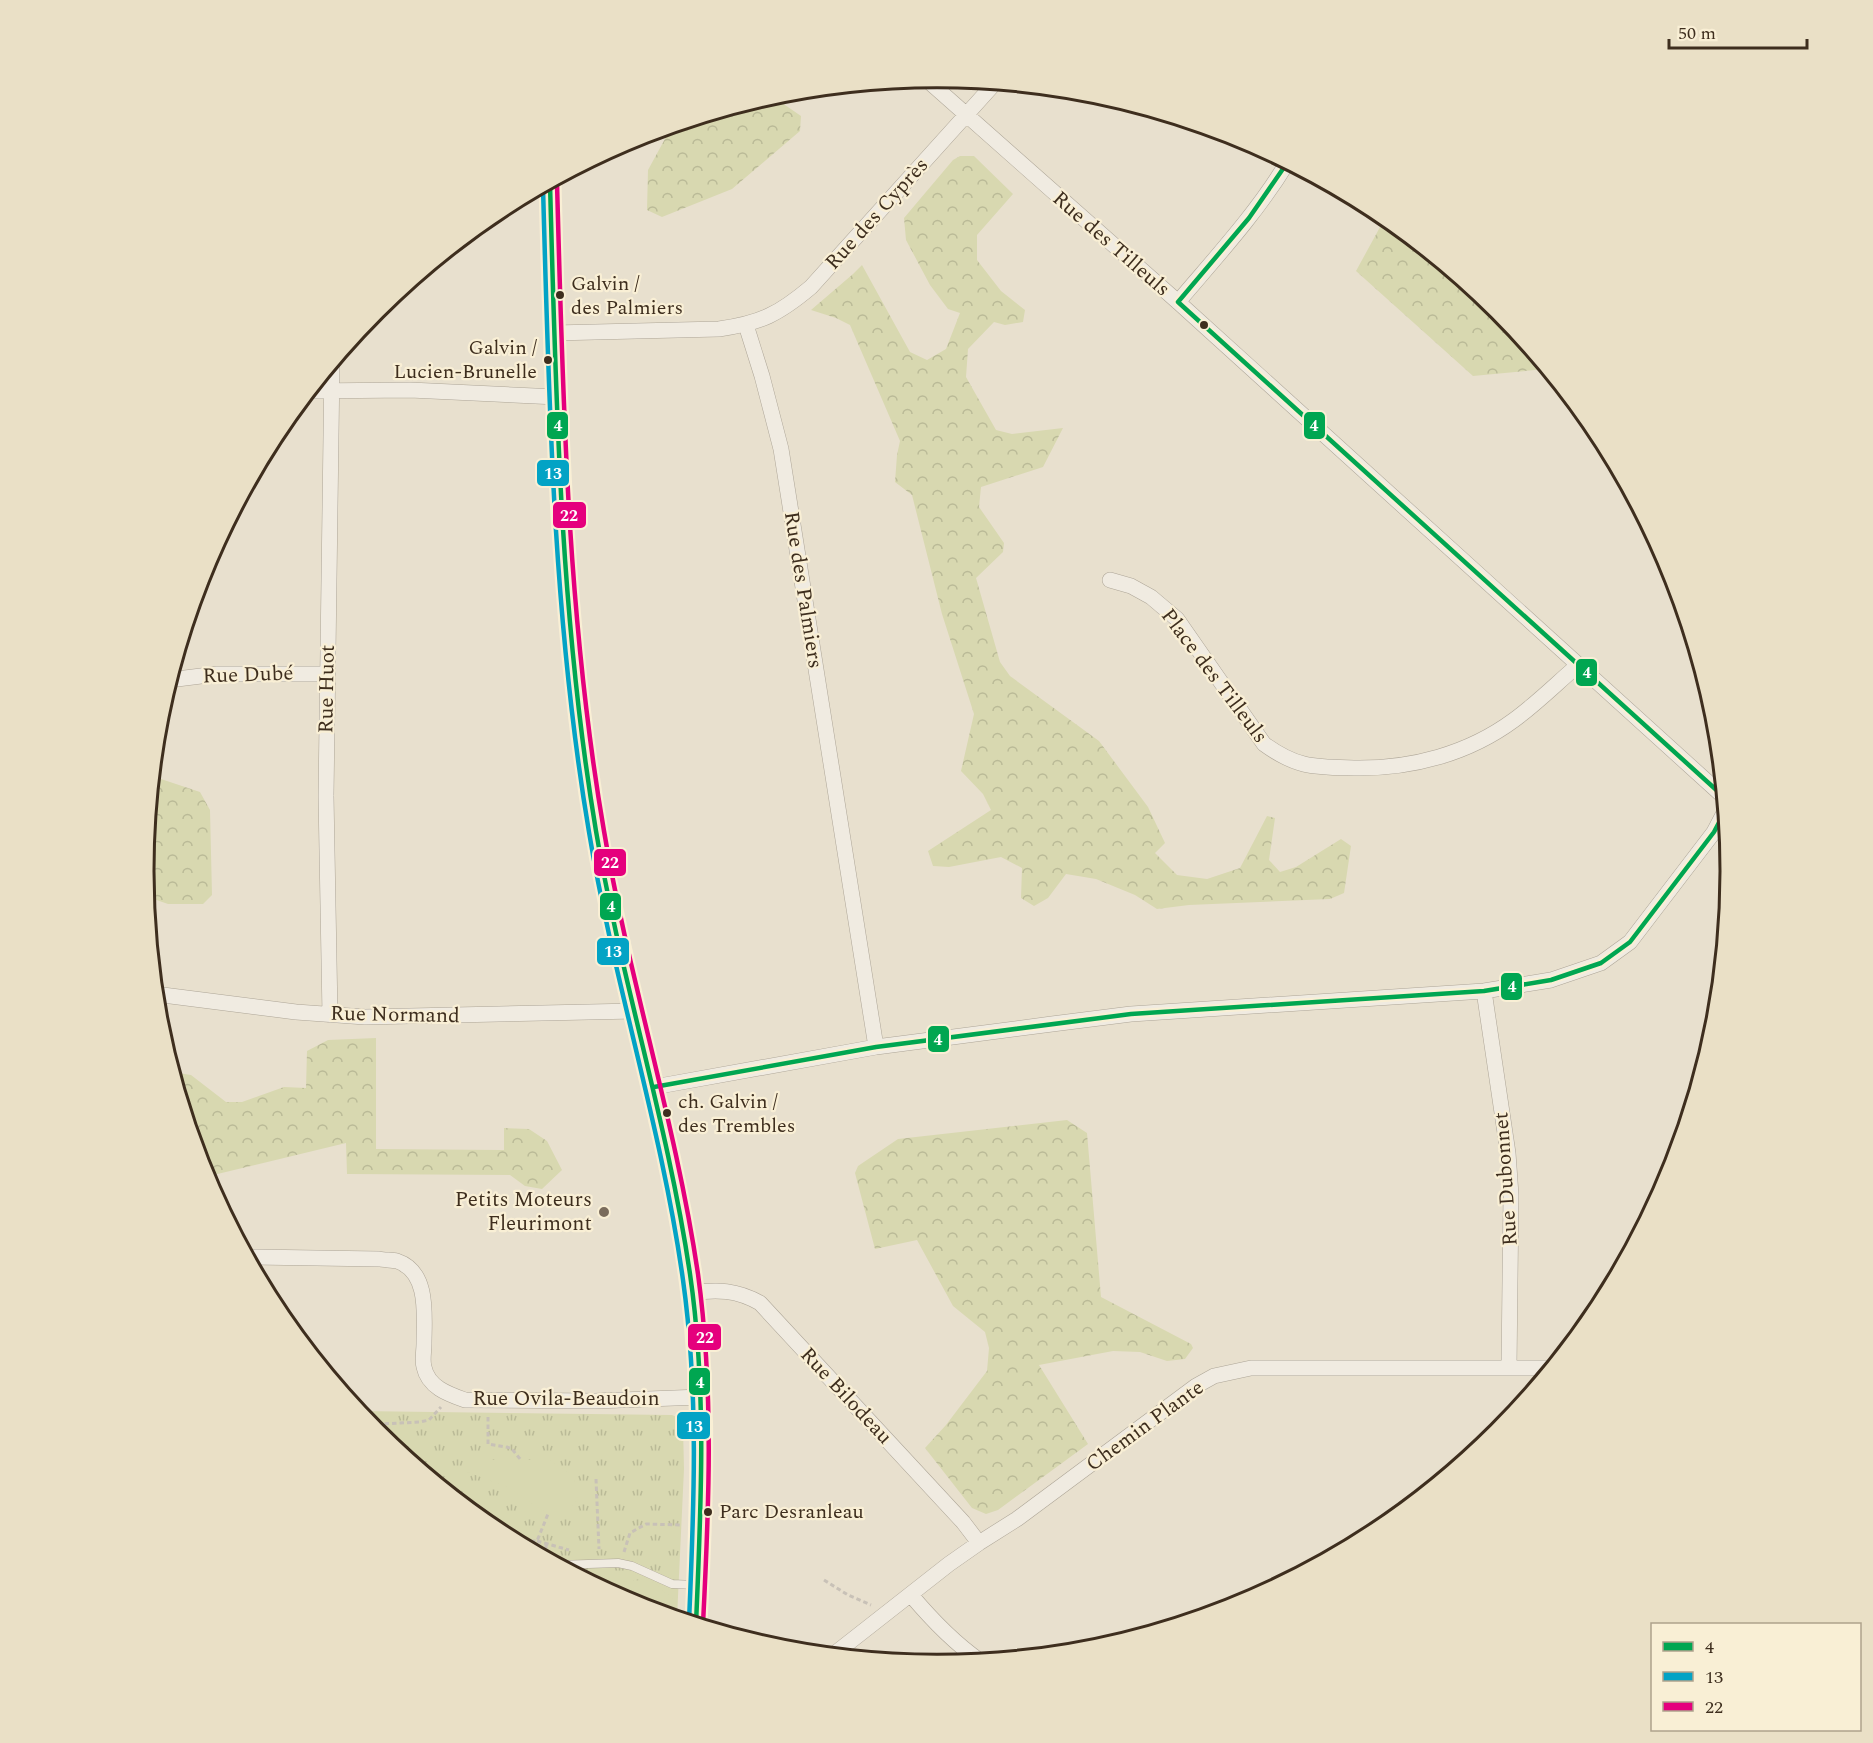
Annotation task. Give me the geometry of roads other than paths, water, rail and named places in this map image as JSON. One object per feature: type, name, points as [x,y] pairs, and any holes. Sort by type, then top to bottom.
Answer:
[{"type":"street","name":"Rue des Tilleuls","points":[[936,88],[1178,302],[1576,666],[1715,789]]},
{"type":"street","name":"Rue des Cyprès","points":[[746,325],[767,318],[790,305],[811,287],[989,90]]},
{"type":"street","points":[[1178,302],[1246,222],[1283,169]]},
{"type":"street","points":[[550,190],[563,539],[580,724],[597,834],[675,1181],[692,1293],[701,1397],[702,1490],[696,1616]]},
{"type":"street","points":[[554,333],[719,329],[746,325]]},
{"type":"street","name":"Rue des Palmiers","points":[[746,325],[781,448],[876,1047]]},
{"type":"street","name":"Rue Huot","points":[[330,1015],[326,796],[332,374]]},
{"type":"street","points":[[319,391],[410,390],[557,397]]},
{"type":"street","name":"Place des Tilleuls","points":[[1110,580],[1131,586],[1151,597],[1177,619],[1263,744],[1279,755],[1311,767],[1407,766],[1442,757],[1478,742],[1515,720],[1576,666]]},
{"type":"street","name":"Rue Dubé","points":[[178,679],[237,673],[327,674]]},
{"type":"street","points":[[654,1087],[876,1047],[1131,1014],[1484,991],[1551,980],[1601,963],[1630,942],[1718,824]]},
{"type":"street","name":"Rue Dubonnet","points":[[1484,991],[1512,1195],[1509,1368]]},
{"type":"street","name":"Rue Normand","points":[[164,995],[330,1015],[403,1017],[635,1011]]},
{"type":"street","name":"Rue Ovila-Beaudoin","points":[[255,1257],[379,1259],[398,1262],[413,1272],[420,1286],[424,1308],[424,1367],[434,1385],[448,1394],[465,1400],[595,1401],[701,1397]]},
{"type":"street","name":"Rue Bilodeau","points":[[692,1293],[722,1290],[745,1294],[760,1303],[979,1542]]},
{"type":"street","name":"Chemin Plante","points":[[841,1649],[979,1542],[1017,1520],[1196,1386],[1214,1376],[1251,1368],[1542,1368]]},
{"type":"street","points":[[911,1594],[929,1617],[969,1653]]},
{"type":"lane","points":[[572,1565],[618,1563],[632,1566],[672,1584],[698,1585]]},
{"type":"place","name":"Galvin / des Palmiers","points":[[560,295]]},
{"type":"place","name":"Galvin / Lucien-Brunelle","points":[[548,360]]},
{"type":"place","name":"ch. Galvin / des Trembles","points":[[667,1113]]},
{"type":"place","name":"Petits Moteurs Fleurimont","points":[[604,1212]]},
{"type":"place","name":"Parc Desranleau","points":[[708,1512]]}]
